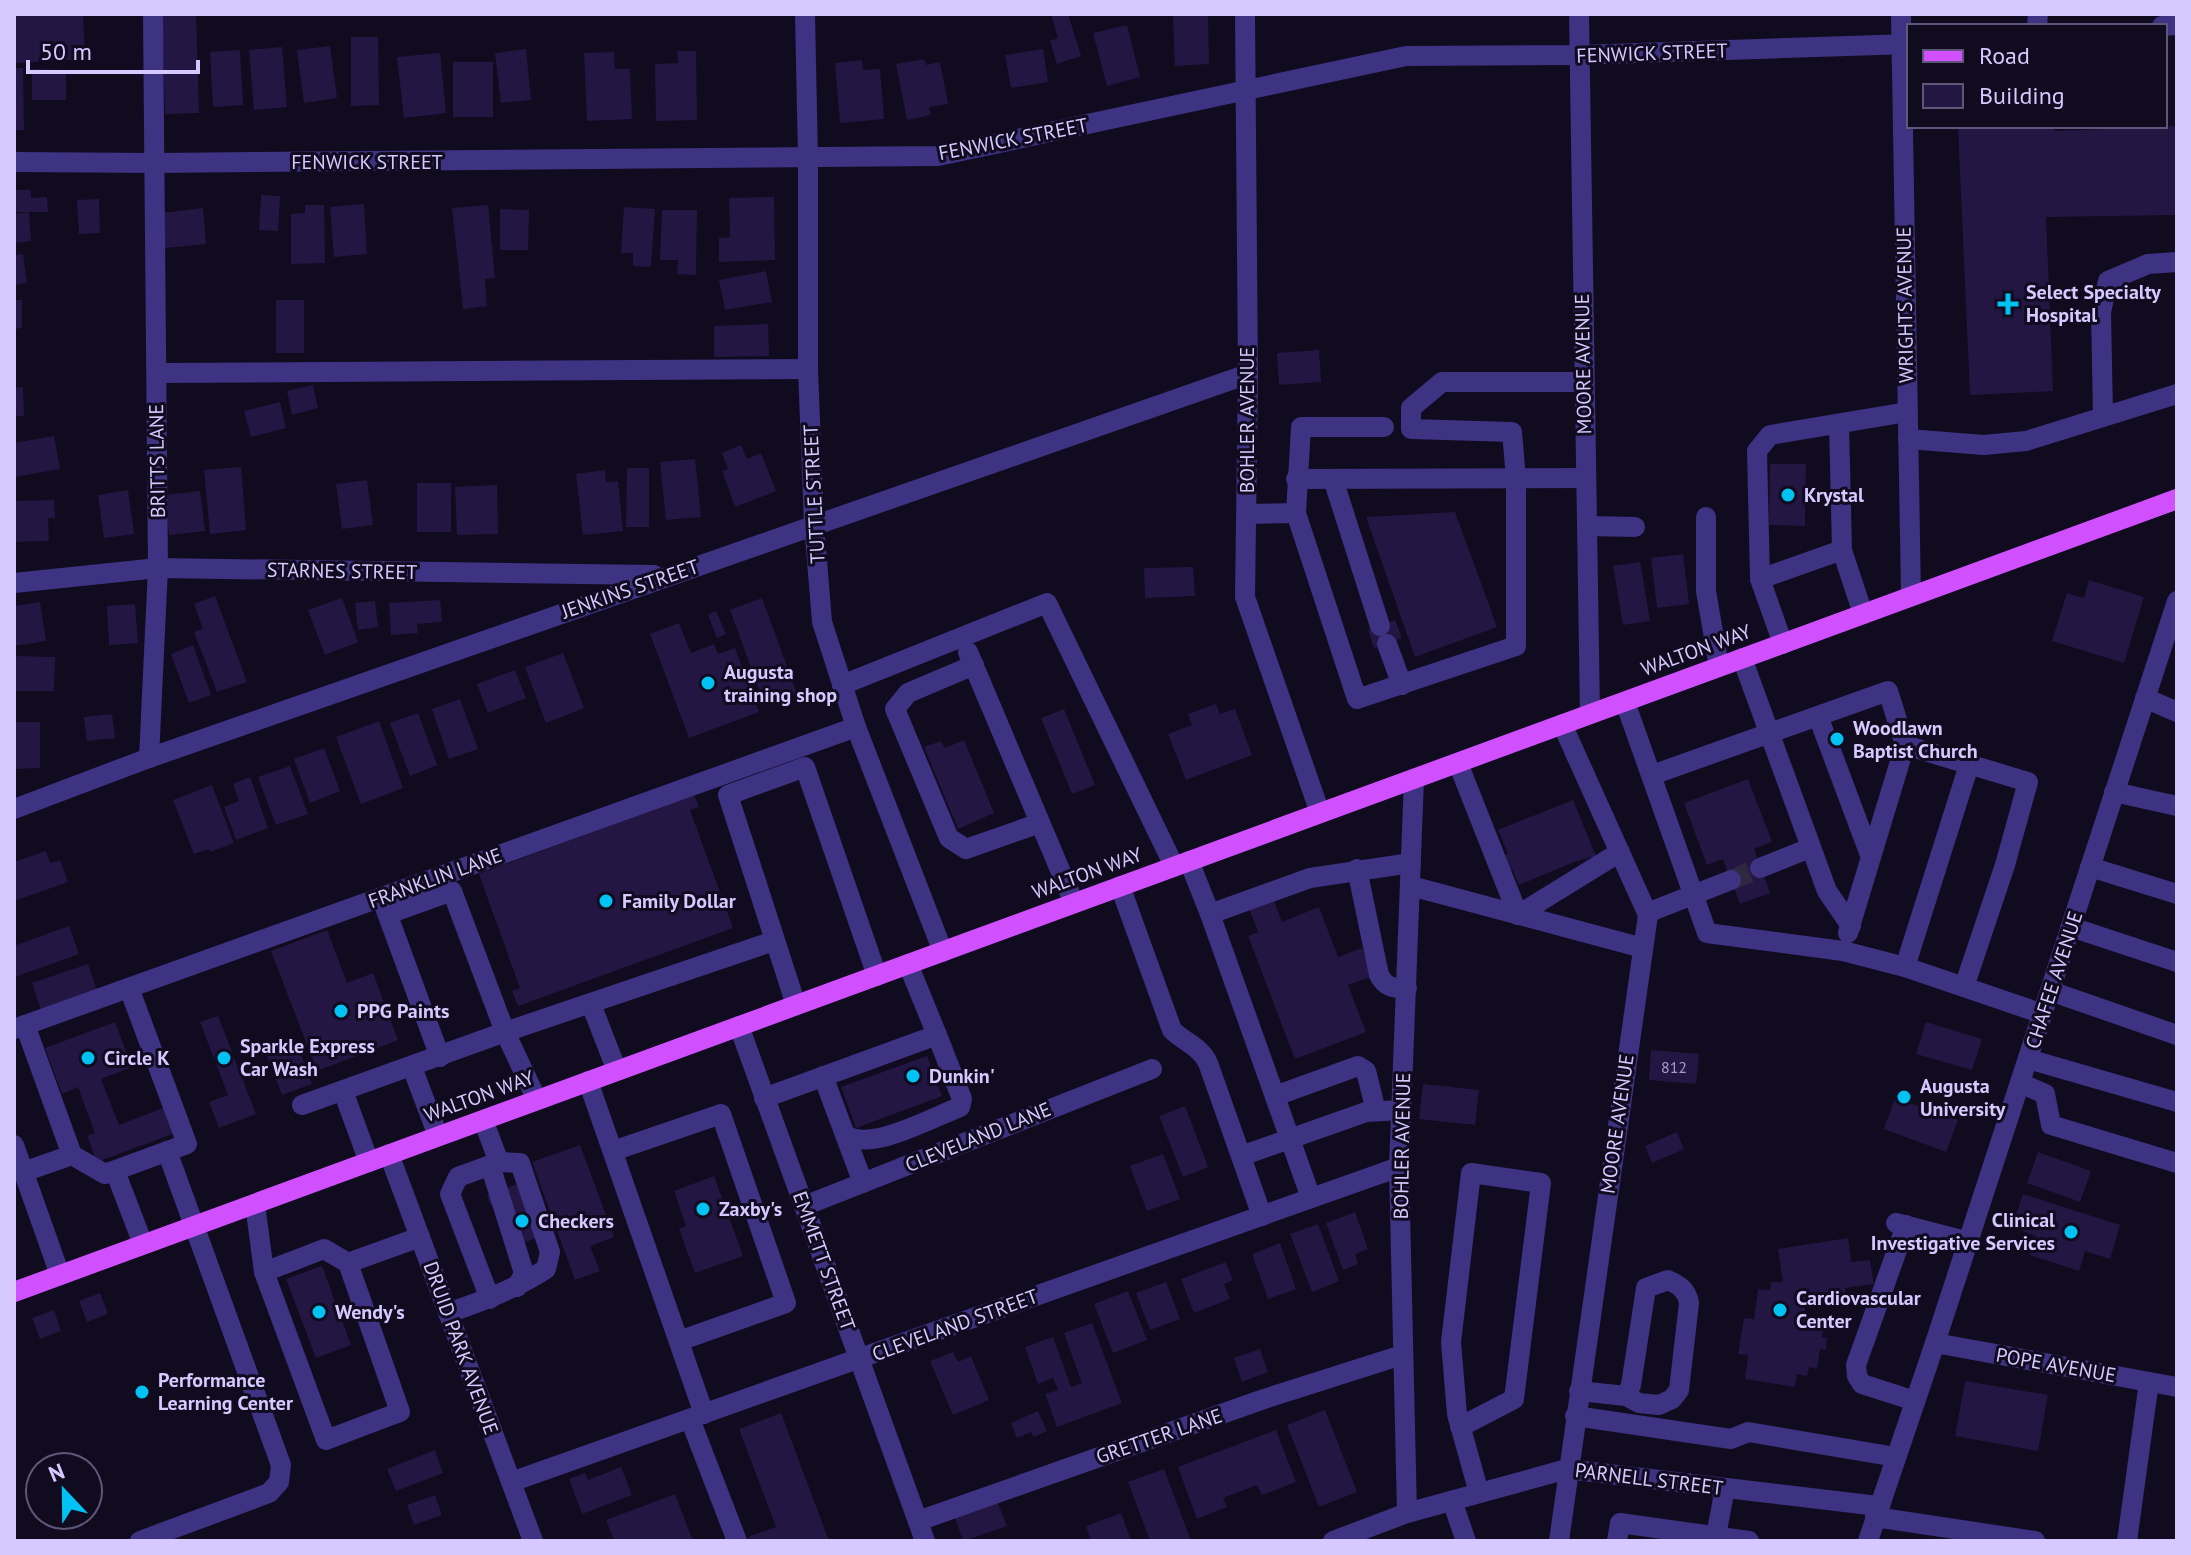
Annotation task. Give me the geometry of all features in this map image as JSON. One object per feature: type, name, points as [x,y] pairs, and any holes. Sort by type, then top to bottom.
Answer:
[{"type":"main road","name":"WALTON WAY","points":[[14,1292],[2177,499]]},
{"type":"street","name":"BRITTS LANE","points":[[149,758],[158,568],[153,14]]},
{"type":"street","name":"TUTTLE STREET","points":[[805,14],[808,369],[814,524],[822,622],[856,727],[943,952]]},
{"type":"street","name":"BOHLER AVENUE","points":[[1245,14],[1248,374],[1245,597],[1320,813]]},
{"type":"street","name":"MOORE AVENUE","points":[[1579,14],[1590,714]]},
{"type":"street","name":"WRIGHTS AVENUE","points":[[1901,14],[1905,44],[1911,596]]},
{"type":"street","name":"FENWICK STREET","points":[[14,162],[938,156],[1406,56],[1579,55],[1905,44]]},
{"type":"street","points":[[2103,415],[2101,312],[2108,281],[2148,264],[2177,262]]},
{"type":"street","points":[[157,373],[808,369]]},
{"type":"street","name":"JENKINS STREET","points":[[14,809],[149,758],[1248,374]]},
{"type":"street","points":[[1384,427],[1301,427],[1296,513],[1357,699],[1516,646],[1516,479],[1512,432],[1411,429],[1411,408],[1442,382],[1583,382]]},
{"type":"street","points":[[1908,439],[1984,445],[2026,441],[2177,394]]},
{"type":"street","points":[[1783,644],[1760,579],[1757,451],[1770,435],[1907,412]]},
{"type":"street","points":[[1839,424],[1842,550],[1863,614]]},
{"type":"street","points":[[1296,479],[1586,478]]},
{"type":"street","points":[[1333,479],[1402,685]]},
{"type":"street","points":[[1246,514],[1296,513]]},
{"type":"street","points":[[1706,517],[1706,591],[1719,667]]},
{"type":"street","points":[[1587,526],[1635,527]]},
{"type":"street","points":[[1760,579],[1842,550]]},
{"type":"street","name":"STARNES STREET","points":[[14,583],[158,568],[670,576]]},
{"type":"street","points":[[842,685],[1047,603],[1210,914],[1311,1198]]},
{"type":"street","name":"CHAFEE AVENUE","points":[[1868,1541],[2175,611]]},
{"type":"street","points":[[962,637],[1074,903]]},
{"type":"street","points":[[1742,658],[1827,891],[1851,926]]},
{"type":"street","points":[[974,665],[908,693],[895,709],[937,810],[949,838],[966,849],[1040,823]]},
{"type":"street","points":[[1652,775],[1888,691],[1905,745],[1843,951]]},
{"type":"street","points":[[2145,698],[2177,712]]},
{"type":"street","points":[[1625,702],[1707,933],[1843,951],[1905,967],[2043,1014]]},
{"type":"street","points":[[1818,716],[1870,855]]},
{"type":"street","points":[[1562,724],[1647,913],[1731,880]]},
{"type":"street","name":"FRANKLIN LANE","points":[[20,1027],[129,988],[384,906],[856,727]]},
{"type":"street","points":[[1905,745],[2028,782],[2005,865],[1964,987]]},
{"type":"street","points":[[1458,763],[1518,915]]},
{"type":"street","points":[[1905,967],[1969,765]]},
{"type":"street","points":[[796,1005],[728,795],[805,767],[877,976]]},
{"type":"street","name":"BOHLER AVENUE","points":[[1407,1513],[1399,1167],[1414,779]]},
{"type":"street","points":[[2114,792],[2177,806]]},
{"type":"street","points":[[1760,868],[1810,848]]},
{"type":"street","points":[[1518,915],[1620,852]]},
{"type":"street","points":[[1210,914],[1310,878],[1411,863]]},
{"type":"street","points":[[2090,867],[2177,894]]},
{"type":"street","points":[[1357,869],[1379,975],[1390,988],[1407,988]]},
{"type":"street","points":[[1120,886],[1172,1030],[1181,1040],[1203,1052],[1262,1216]]},
{"type":"street","points":[[1411,886],[1643,948]]},
{"type":"street","points":[[440,1057],[384,906],[452,891],[505,1032],[537,1100]]},
{"type":"street","name":"MOORE AVENUE","points":[[1559,1541],[1647,913]]},
{"type":"street","points":[[2071,927],[2177,962]]},
{"type":"street","points":[[302,1105],[774,941]]},
{"type":"street","points":[[846,1135],[853,1140],[873,1141],[960,1107],[962,1099],[908,964]]},
{"type":"street","points":[[20,1027],[72,1155],[105,1174],[115,1171],[187,1144],[129,988]]},
{"type":"street","points":[[2050,991],[2177,1035]]},
{"type":"street","points":[[591,1004],[617,1071]]},
{"type":"street","name":"EMMETT STREET","points":[[739,1026],[921,1531]]},
{"type":"street","points":[[764,1098],[937,1035]]},
{"type":"street","points":[[2028,1059],[2177,1102]]},
{"type":"street","points":[[1275,1096],[1358,1066],[1366,1071],[1376,1111]]},
{"type":"street","points":[[412,1067],[438,1136]]},
{"type":"street","points":[[2059,1067],[2045,1094],[2051,1125],[2177,1163]]},
{"type":"street","name":"CLEVELAND LANE","points":[[804,1206],[1152,1069]]},
{"type":"street","points":[[823,1076],[863,1183]]},
{"type":"street","points":[[588,1081],[679,1341],[697,1416],[737,1541]]},
{"type":"street","points":[[2020,1083],[2045,1094]]},
{"type":"street","points":[[343,1091],[369,1162]]},
{"type":"street","points":[[1241,1156],[1366,1112],[1401,1110]]},
{"type":"street","points":[[613,1151],[721,1114],[786,1303],[679,1341]]},
{"type":"street","points":[[483,1120],[524,1273],[517,1287]]},
{"type":"street","points":[[14,1145],[60,1275]]},
{"type":"street","points":[[140,1541],[269,1493],[279,1482],[281,1465],[167,1151]]},
{"type":"street","name":"DRUID PARK AVENUE","points":[[389,1154],[533,1541]]},
{"type":"street","points":[[23,1172],[72,1155]]},
{"type":"street","points":[[448,1313],[490,1299],[517,1287],[546,1269],[550,1252],[520,1163],[495,1163],[458,1177],[450,1194],[490,1299]]},
{"type":"street","name":"CLEVELAND STREET","points":[[511,1482],[1399,1167]]},
{"type":"street","points":[[115,1171],[143,1244]]},
{"type":"street","points":[[1460,1427],[1514,1399],[1541,1183],[1471,1173],[1451,1342],[1457,1414],[1460,1427],[1479,1493]]},
{"type":"street","points":[[255,1204],[264,1272],[326,1440],[400,1412],[348,1263],[324,1249],[264,1272]]},
{"type":"street","points":[[1915,1401],[1862,1384],[1856,1365],[1901,1224],[1969,1242]]},
{"type":"street","points":[[348,1263],[420,1237]]},
{"type":"street","points":[[1579,1391],[1626,1396],[1639,1403],[1659,1405],[1672,1399],[1679,1390],[1689,1303],[1687,1294],[1679,1285],[1668,1280],[1646,1288],[1631,1385],[1626,1396]]},
{"type":"street","name":"POPE AVENUE","points":[[1935,1343],[2177,1387]]},
{"type":"street","name":"GRETTER LANE","points":[[921,1531],[1264,1399],[1402,1355]]},
{"type":"street","points":[[2127,1541],[2149,1382]]},
{"type":"street","points":[[1575,1416],[1731,1439],[1748,1432],[1896,1457]]},
{"type":"street","name":"PARNELL STREET","points":[[1333,1541],[1407,1513],[1567,1469],[1725,1488],[2035,1541]]},
{"type":"street","points":[[1716,1536],[1725,1488]]},
{"type":"street","points":[[1452,1501],[1466,1541]]},
{"type":"street","points":[[1617,1541],[1620,1523],[1749,1541]]},
{"type":"building","points":[[14,14],[83,14],[85,59],[14,63]]},
{"type":"building","points":[[162,14],[196,14],[199,113],[165,114]]},
{"type":"building","points":[[1051,14],[1068,14],[1081,56],[1057,64],[1050,41],[1058,38]]},
{"type":"building","points":[[1173,14],[1208,14],[1209,64],[1175,66]]},
{"type":"building","points":[[1127,25],[1140,77],[1107,86],[1093,33]]},
{"type":"building","points":[[351,37],[378,37],[379,105],[351,106]]},
{"type":"building","points":[[330,46],[337,98],[304,103],[297,50]]},
{"type":"building","points":[[282,47],[287,107],[254,110],[249,50]]},
{"type":"building","points":[[526,49],[531,100],[501,103],[495,53]]},
{"type":"building","points":[[1043,49],[1048,82],[1011,88],[1005,55]]},
{"type":"building","points":[[240,50],[243,105],[213,107],[210,52]]},
{"type":"building","points":[[677,51],[696,51],[697,120],[656,121],[655,64],[678,63]]},
{"type":"building","points":[[614,52],[615,69],[630,69],[632,119],[587,121],[584,53]]},
{"type":"building","points":[[440,53],[446,113],[404,118],[397,57]]},
{"type":"building","points":[[924,59],[926,65],[940,62],[948,104],[929,107],[931,115],[907,120],[896,64]]},
{"type":"building","points":[[862,60],[863,70],[880,69],[884,119],[840,123],[835,63]]},
{"type":"building","points":[[453,62],[493,62],[493,117],[453,117]]},
{"type":"building","points":[[14,68],[23,68],[24,130],[14,130]]},
{"type":"building","points":[[32,69],[66,70],[66,100],[32,100]]},
{"type":"building","name":"Select Specialty Hospital","points":[[2177,126],[2177,215],[2046,217],[2053,391],[1970,395],[1958,128],[2054,128],[2055,131]]},
{"type":"building","points":[[14,190],[31,190],[31,198],[47,197],[48,212],[14,212]]},
{"type":"building","points":[[261,195],[280,196],[278,231],[259,230]]},
{"type":"building","points":[[774,197],[775,260],[719,262],[719,238],[730,237],[729,198]]},
{"type":"building","points":[[99,199],[100,233],[79,234],[77,200]]},
{"type":"building","points":[[364,204],[367,254],[334,257],[330,207]]},
{"type":"building","points":[[305,205],[324,205],[325,263],[291,264],[291,214],[305,213]]},
{"type":"building","points":[[488,205],[495,278],[485,279],[487,306],[463,309],[452,208]]},
{"type":"building","points":[[624,207],[655,209],[651,267],[633,266],[633,253],[621,253]]},
{"type":"building","points":[[203,208],[206,244],[165,248],[162,213]]},
{"type":"building","points":[[500,209],[529,210],[528,250],[500,250]]},
{"type":"building","points":[[662,210],[697,210],[696,275],[677,274],[678,260],[660,260]]},
{"type":"building","points":[[29,212],[31,241],[14,243],[14,214]]},
{"type":"building","points":[[23,254],[27,283],[14,285],[14,255]]},
{"type":"building","points":[[766,271],[772,302],[725,310],[719,280]]},
{"type":"building","points":[[14,300],[22,300],[22,328],[14,329]]},
{"type":"building","points":[[276,300],[304,300],[304,353],[276,353]]},
{"type":"building","points":[[768,324],[769,356],[714,357],[714,326]]},
{"type":"building","points":[[1319,350],[1321,382],[1279,385],[1277,353]]},
{"type":"building","points":[[313,385],[318,408],[292,415],[287,391]]},
{"type":"building","points":[[23,387],[24,416],[14,416],[14,388]]},
{"type":"building","points":[[280,402],[286,428],[251,437],[244,411]]},
{"type":"building","points":[[54,436],[60,469],[14,477],[14,443]]},
{"type":"building","points":[[741,445],[747,459],[761,453],[776,491],[735,507],[722,471],[728,469],[722,453]]},
{"type":"building","points":[[695,459],[701,517],[666,520],[660,462]]},
{"type":"building","name":"Krystal","points":[[1770,464],[1806,464],[1805,526],[1769,525]]},
{"type":"building","points":[[241,467],[246,530],[210,534],[204,470]]},
{"type":"building","points":[[627,468],[649,468],[649,527],[626,527]]},
{"type":"building","points":[[605,470],[606,482],[618,481],[623,531],[583,535],[576,474]]},
{"type":"building","points":[[367,480],[373,525],[342,529],[336,484]]},
{"type":"building","points":[[417,483],[451,483],[451,532],[417,532]]},
{"type":"building","points":[[497,485],[498,534],[457,535],[455,487]]},
{"type":"building","points":[[128,490],[134,534],[104,538],[98,495]]},
{"type":"building","points":[[200,491],[205,531],[169,535],[165,495]]},
{"type":"building","points":[[54,500],[55,518],[48,518],[49,541],[14,542],[14,501]]},
{"type":"building","points":[[1455,512],[1497,627],[1415,657],[1366,517]]},
{"type":"building","points":[[1683,554],[1689,604],[1657,608],[1651,558]]},
{"type":"building","points":[[1640,562],[1650,621],[1623,625],[1613,566]]},
{"type":"building","points":[[1193,567],[1195,596],[1145,598],[1144,568]]},
{"type":"building","points":[[2089,580],[2144,597],[2124,663],[2052,641],[2067,593],[2084,598]]},
{"type":"building","points":[[215,596],[247,682],[217,692],[194,632],[203,629],[194,604]]},
{"type":"building","points":[[342,598],[358,642],[325,655],[308,610]]},
{"type":"building","points":[[762,598],[797,694],[765,706],[730,610]]},
{"type":"building","points":[[440,600],[442,622],[417,624],[418,633],[391,635],[389,603]]},
{"type":"building","points":[[375,601],[378,627],[358,630],[355,603]]},
{"type":"building","points":[[40,602],[46,641],[14,646],[14,606]]},
{"type":"building","points":[[135,604],[138,643],[109,645],[107,606]]},
{"type":"building","points":[[716,611],[726,634],[717,638],[708,615]]},
{"type":"building","points":[[1395,620],[1402,638],[1374,648],[1368,630]]},
{"type":"building","name":"Augusta training shop","points":[[679,623],[691,653],[714,644],[718,654],[735,648],[759,712],[689,738],[650,634]]},
{"type":"building","points":[[193,645],[211,695],[189,703],[171,654]]},
{"type":"building","points":[[563,653],[584,708],[546,723],[525,667]]},
{"type":"building","points":[[14,656],[55,657],[54,691],[14,691]]},
{"type":"building","points":[[515,670],[526,698],[488,713],[477,684]]},
{"type":"building","points":[[460,699],[478,749],[449,759],[432,709]]},
{"type":"building","points":[[1216,704],[1220,714],[1235,709],[1252,755],[1186,780],[1168,734],[1192,725],[1188,714]]},
{"type":"building","points":[[1064,709],[1095,785],[1072,794],[1041,718]]},
{"type":"building","points":[[418,713],[437,765],[410,776],[390,723]]},
{"type":"building","points":[[112,714],[115,738],[87,741],[84,717]]},
{"type":"building","points":[[379,721],[403,788],[361,804],[336,737]]},
{"type":"building","points":[[14,722],[40,722],[40,768],[14,769]]},
{"type":"building","points":[[964,740],[994,813],[958,829],[924,747],[941,741],[945,748]]},
{"type":"building","points":[[324,748],[340,791],[310,803],[294,759]]},
{"type":"building","points":[[290,766],[308,814],[276,825],[258,777]]},
{"type":"building","points":[[250,777],[268,828],[236,840],[224,807],[239,801],[233,784]]},
{"type":"building","points":[[1748,779],[1772,842],[1754,849],[1770,893],[1740,904],[1723,859],[1707,865],[1684,803]]},
{"type":"building","points":[[212,785],[234,843],[194,854],[173,800]]},
{"type":"building","name":"Family Dollar","points":[[694,795],[699,807],[690,810],[733,928],[518,1006],[512,991],[520,988],[479,874]]},
{"type":"building","points":[[1573,800],[1596,856],[1519,885],[1512,869],[1507,872],[1501,857],[1508,854],[1498,830]]},
{"type":"building","points":[[46,851],[50,863],[60,860],[68,882],[14,901],[14,862]]},
{"type":"building","points":[[1273,899],[1282,922],[1319,907],[1338,957],[1362,948],[1373,976],[1348,985],[1366,1032],[1295,1059],[1248,936],[1258,932],[1249,908]]},
{"type":"building","points":[[69,926],[79,954],[15,977],[14,946]]},
{"type":"building","name":"PPG Paints","points":[[327,930],[347,983],[373,973],[398,1040],[317,1071],[271,951]]},
{"type":"building","points":[[88,964],[97,991],[41,1010],[32,983]]},
{"type":"building","name":"Sparkle Express Car Wash","points":[[218,1016],[256,1114],[219,1128],[209,1102],[228,1095],[200,1022]]},
{"type":"building","points":[[115,1022],[132,1067],[101,1079],[119,1125],[168,1106],[178,1132],[97,1162],[87,1136],[95,1133],[78,1087],[62,1094],[45,1048]]},
{"type":"building","points":[[1926,1022],[1982,1039],[1972,1070],[1916,1054]]},
{"type":"building","points":[[294,1036],[312,1084],[282,1095],[264,1048]]},
{"type":"building","points":[[1651,1050],[1699,1054],[1696,1084],[1649,1080]]},
{"type":"building","points":[[927,1056],[942,1096],[856,1128],[841,1087]]},
{"type":"building","points":[[1423,1084],[1479,1090],[1475,1125],[1419,1119]]},
{"type":"building","points":[[1895,1098],[1958,1120],[1946,1152],[1884,1129]]},
{"type":"building","points":[[1185,1106],[1208,1167],[1183,1177],[1159,1116]]},
{"type":"building","points":[[1677,1132],[1684,1149],[1652,1163],[1645,1146]]},
{"type":"building","points":[[580,1145],[614,1237],[590,1246],[600,1271],[575,1280],[532,1162]]},
{"type":"building","points":[[2038,1152],[2091,1171],[2080,1202],[2027,1183]]},
{"type":"building","points":[[1163,1154],[1180,1199],[1147,1211],[1130,1166]]},
{"type":"building","name":"Zaxby's","points":[[714,1176],[743,1256],[695,1273],[679,1229],[686,1226],[674,1191]]},
{"type":"building","name":"Checkers","points":[[532,1179],[537,1238],[521,1243],[505,1199],[490,1205],[487,1195]]},
{"type":"building","name":"Clinical Investigative Services","points":[[2023,1194],[2120,1225],[2110,1259],[2085,1251],[2079,1271],[2030,1255],[2036,1236],[2012,1227]]},
{"type":"building","points":[[1355,1212],[1368,1249],[1355,1254],[1358,1264],[1343,1270],[1326,1223]]},
{"type":"building","points":[[1318,1224],[1339,1281],[1312,1292],[1290,1234]]},
{"type":"building","name":"Cardiovascular Center","points":[[1848,1238],[1851,1262],[1870,1260],[1874,1284],[1845,1288],[1847,1300],[1805,1306],[1805,1315],[1824,1318],[1822,1337],[1827,1338],[1826,1350],[1820,1349],[1817,1369],[1809,1367],[1807,1376],[1797,1374],[1795,1387],[1745,1379],[1748,1355],[1738,1354],[1744,1318],[1754,1319],[1758,1289],[1770,1290],[1771,1282],[1783,1282],[1778,1249]]},
{"type":"building","points":[[1280,1243],[1296,1289],[1268,1299],[1252,1254]]},
{"type":"building","points":[[1226,1262],[1233,1280],[1224,1284],[1230,1299],[1194,1313],[1181,1279]]},
{"type":"building","name":"Wendy's","points":[[322,1266],[351,1345],[316,1358],[286,1279]]},
{"type":"building","points":[[1166,1282],[1180,1319],[1150,1330],[1136,1293]]},
{"type":"building","points":[[1128,1291],[1147,1340],[1113,1353],[1094,1304]]},
{"type":"building","points":[[100,1293],[108,1314],[87,1322],[79,1301]]},
{"type":"building","points":[[54,1310],[61,1331],[40,1339],[32,1318]]},
{"type":"building","points":[[1092,1323],[1122,1403],[1057,1427],[1045,1394],[1058,1390],[1053,1378],[1038,1384],[1025,1347],[1053,1337],[1071,1387],[1082,1383],[1064,1333]]},
{"type":"building","points":[[1260,1349],[1268,1372],[1242,1382],[1234,1358]]},
{"type":"building","points":[[953,1352],[958,1362],[971,1356],[989,1400],[953,1415],[930,1361]]},
{"type":"building","points":[[1965,1381],[2048,1395],[2038,1451],[1955,1436]]},
{"type":"building","points":[[1325,1410],[1357,1492],[1319,1507],[1287,1425]]},
{"type":"building","points":[[1038,1411],[1047,1431],[1034,1437],[1031,1432],[1017,1438],[1011,1423]]},
{"type":"building","points":[[781,1413],[829,1541],[749,1541],[748,1537],[776,1527],[739,1429]]},
{"type":"building","points":[[1276,1430],[1296,1482],[1262,1495],[1257,1485],[1223,1498],[1227,1507],[1197,1519],[1178,1467]]},
{"type":"building","points":[[435,1450],[443,1473],[396,1491],[387,1469]]},
{"type":"building","points":[[621,1467],[632,1495],[582,1514],[569,1479],[585,1473],[588,1480]]},
{"type":"building","points":[[1164,1469],[1191,1541],[1150,1541],[1128,1482]]},
{"type":"building","points":[[675,1494],[693,1541],[614,1541],[606,1520]]},
{"type":"building","points":[[435,1495],[442,1515],[414,1525],[407,1505]]},
{"type":"building","points":[[996,1499],[1007,1526],[963,1541],[954,1515]]},
{"type":"building","points":[[1121,1513],[1131,1541],[1091,1541],[1086,1526]]},
{"type":"tunnel","points":[[1731,880],[1760,868]]},
{"type":"place","name":"Select Specialty Hospital","points":[[2008,304]]},
{"type":"place","name":"Krystal","points":[[1788,495]]},
{"type":"place","name":"Augusta training shop","points":[[708,683]]},
{"type":"place","name":"Woodlawn Baptist Church","points":[[1837,739]]},
{"type":"place","name":"Family Dollar","points":[[606,901]]},
{"type":"place","name":"PPG Paints","points":[[341,1011]]},
{"type":"place","name":"Circle K","points":[[88,1058]]},
{"type":"place","name":"Sparkle Express Car Wash","points":[[224,1058]]},
{"type":"place","name":"Dunkin'","points":[[913,1076]]},
{"type":"place","name":"Augusta University","points":[[1904,1097]]},
{"type":"place","name":"Zaxby's","points":[[703,1209]]},
{"type":"place","name":"Checkers","points":[[522,1221]]},
{"type":"place","name":"Clinical Investigative Services","points":[[2071,1232]]},
{"type":"place","name":"Cardiovascular Center","points":[[1780,1310]]},
{"type":"place","name":"Wendy's","points":[[319,1312]]},
{"type":"place","name":"Performance Learning Center","points":[[142,1392]]}]
